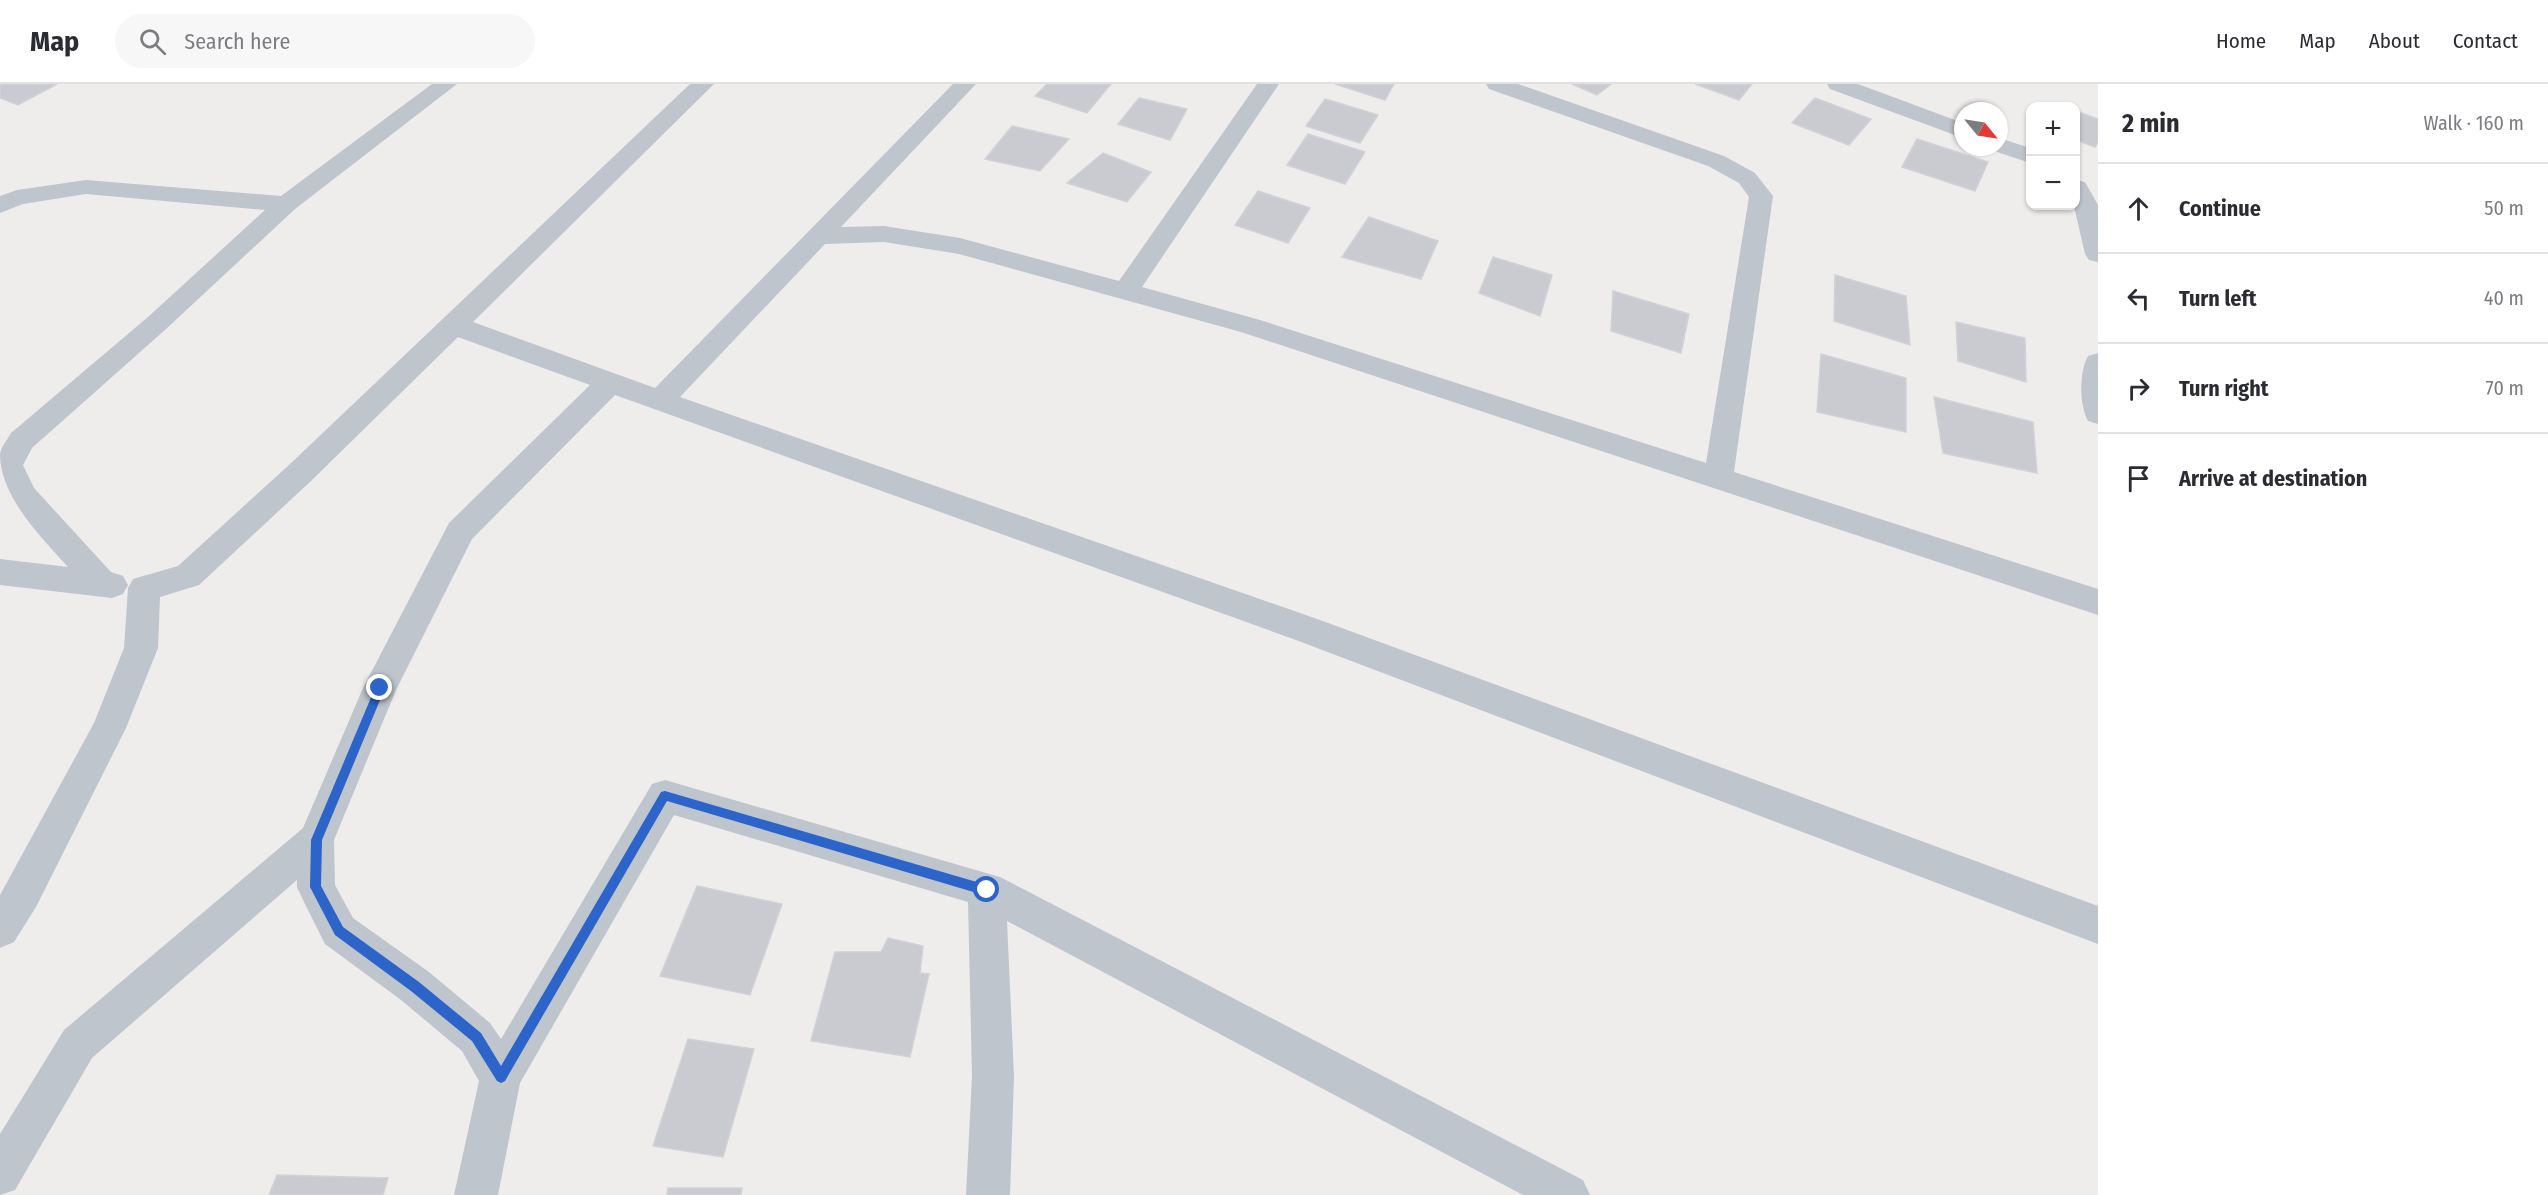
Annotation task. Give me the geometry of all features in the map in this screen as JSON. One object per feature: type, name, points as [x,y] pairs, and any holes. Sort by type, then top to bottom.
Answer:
[{"type":"street","points":[[102,584],[23,495],[8,465],[21,441],[157,323],[286,204],[446,84]]},
{"type":"street","points":[[0,573],[144,588],[188,576],[300,474],[703,84]]},
{"type":"street","points":[[661,399],[965,84]]},
{"type":"street","points":[[1125,292],[1269,84]]},
{"type":"street","points":[[1497,84],[1716,161],[1747,178],[1761,196],[1718,478]]},
{"type":"street","points":[[1838,84],[1954,128]]},
{"type":"street","points":[[2008,148],[2026,154]]},
{"type":"street","points":[[0,205],[17,197],[86,186],[286,204]]},
{"type":"street","points":[[2080,194],[2085,202],[2098,254]]},
{"type":"street","points":[[818,236],[884,234],[960,246],[1250,326],[2098,602]]},
{"type":"street","points":[[453,326],[1308,630],[2098,925]]},
{"type":"street","points":[[2098,363],[2096,383],[2098,414]]},
{"type":"street","points":[[501,1077],[476,1037],[415,986],[339,931],[316,887],[316,840],[380,688],[460,531],[611,382]]},
{"type":"street","points":[[0,929],[11,892],[109,728],[141,648],[144,588]]},
{"type":"street","points":[[476,1195],[501,1077],[665,796],[987,890],[1568,1195]]},
{"type":"street","points":[[0,1174],[78,1044],[316,840]]},
{"type":"street","points":[[987,890],[993,1076],[988,1195]]},
{"type":"building","points":[[0,84],[57,84],[18,105],[0,98]]},
{"type":"building","points":[[1047,84],[1111,84],[1087,113],[1035,96]]},
{"type":"building","points":[[1335,84],[1394,84],[1385,100]]},
{"type":"building","points":[[1572,84],[1611,84],[1597,95]]},
{"type":"building","points":[[1695,84],[1752,84],[1739,100]]},
{"type":"building","points":[[1139,98],[1187,109],[1170,140],[1118,124]]},
{"type":"building","points":[[1815,98],[1871,119],[1849,145],[1792,123]]},
{"type":"building","points":[[1325,99],[1378,115],[1360,143],[1306,126]]},
{"type":"building","points":[[2080,112],[2098,119],[2098,142],[2095,147],[2080,141]]},
{"type":"building","points":[[1012,126],[1069,139],[1040,171],[985,159]]},
{"type":"building","points":[[1308,134],[1365,152],[1345,184],[1287,165]]},
{"type":"building","points":[[1917,139],[1954,151],[1954,156],[1969,156],[1988,162],[1975,191],[1902,167]]},
{"type":"building","points":[[1103,153],[1151,172],[1127,202],[1067,183]]},
{"type":"building","points":[[1258,191],[1310,208],[1288,243],[1235,225]]},
{"type":"building","points":[[1369,217],[1438,241],[1421,279],[1342,257]]},
{"type":"building","points":[[1493,257],[1552,275],[1540,316],[1479,293]]},
{"type":"building","points":[[1835,275],[1906,296],[1910,345],[1834,321]]},
{"type":"building","points":[[1613,291],[1689,314],[1681,353],[1611,331]]},
{"type":"building","points":[[1956,322],[2025,338],[2026,382],[1958,361]]},
{"type":"building","points":[[1821,354],[1906,378],[1906,432],[1817,412]]},
{"type":"building","points":[[1934,397],[2033,422],[2037,473],[1943,453]]},
{"type":"building","points":[[697,886],[782,904],[750,995],[660,976]]},
{"type":"building","points":[[888,938],[923,946],[920,973],[929,974],[910,1057],[811,1041],[835,952],[881,952]]},
{"type":"building","points":[[688,1039],[754,1049],[723,1157],[653,1146]]},
{"type":"building","points":[[277,1175],[388,1178],[383,1195],[269,1195]]},
{"type":"building","points":[[668,1188],[742,1188],[741,1195],[667,1195]]},
{"type":"route","points":[[380,688],[316,840],[316,887],[339,931],[415,986],[476,1037],[501,1077],[665,796],[987,890]]}]
